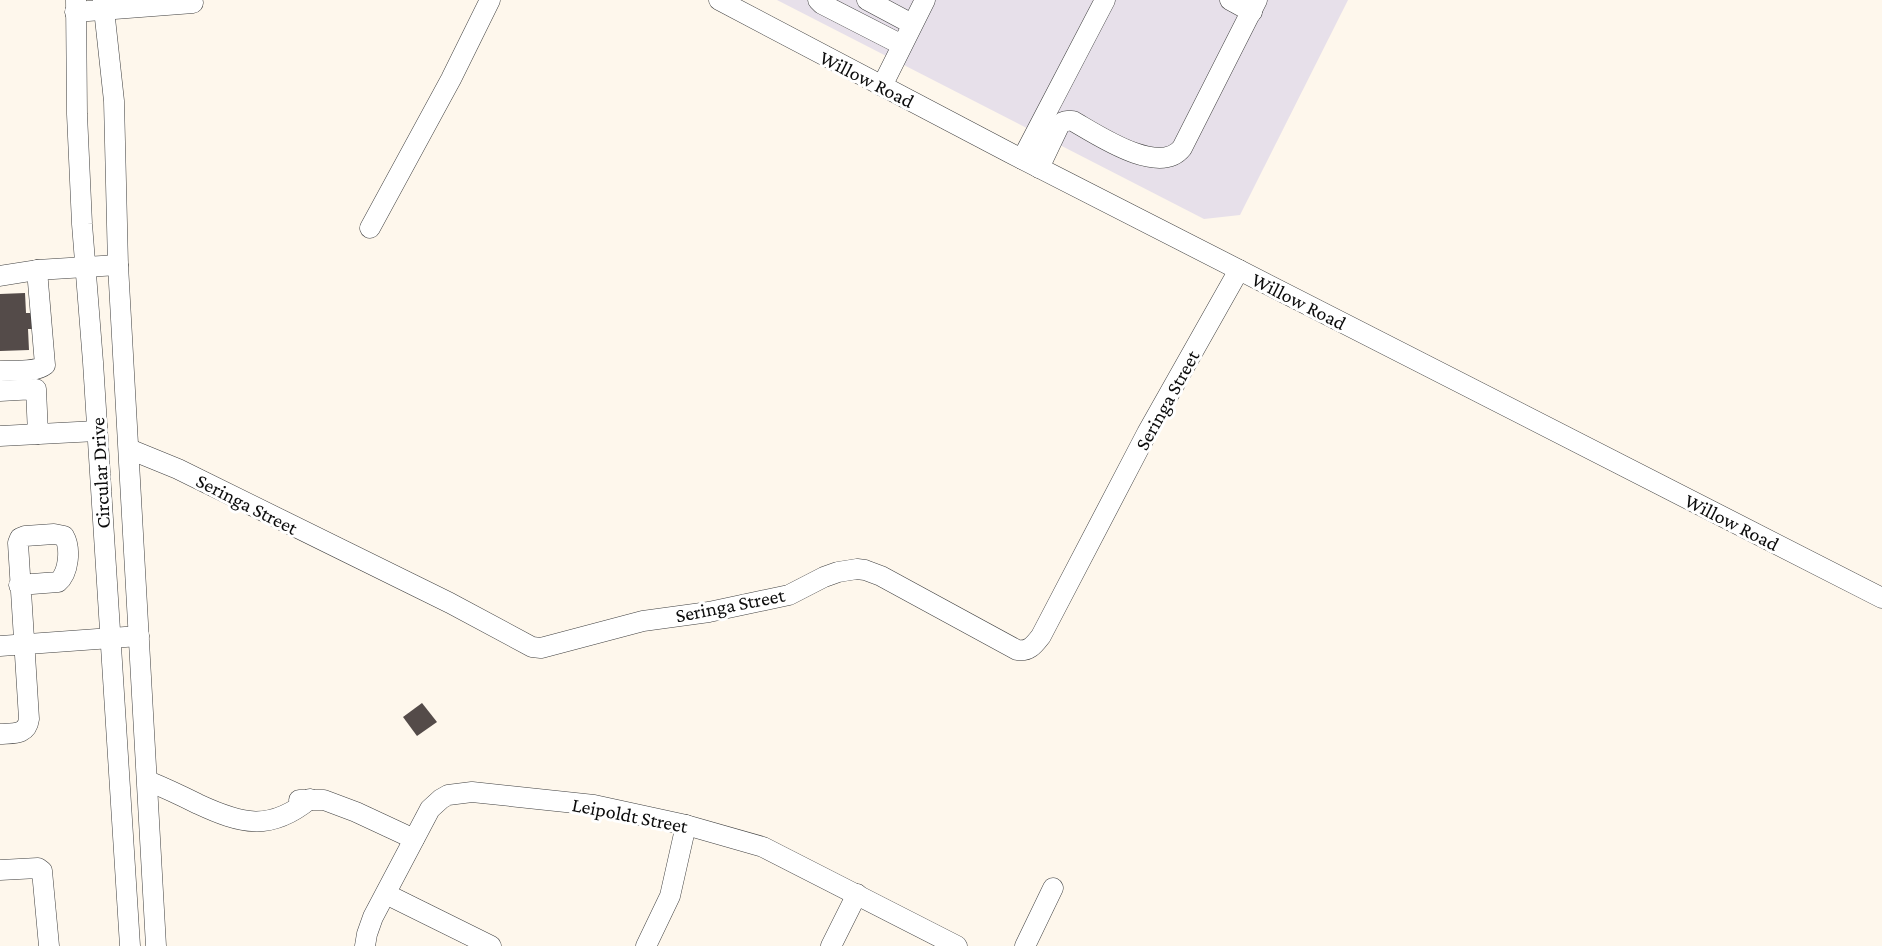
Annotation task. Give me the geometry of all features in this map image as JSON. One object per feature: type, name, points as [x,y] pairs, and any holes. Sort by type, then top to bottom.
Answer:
[{"type":"street","points":[[370,228],[452,79],[490,0]]},
{"type":"street","name":"Willow Road","points":[[719,0],[1031,164],[1882,598]]},
{"type":"street","points":[[818,0],[902,45]]},
{"type":"street","points":[[867,0],[912,24]]},
{"type":"street","points":[[882,86],[926,0]]},
{"type":"street","points":[[1031,164],[1105,0]]},
{"type":"street","points":[[1031,164],[1061,123],[1069,120],[1124,149],[1148,157],[1174,156],[1182,148],[1254,6],[1230,0]]},
{"type":"street","points":[[76,6],[193,3]]},
{"type":"street","name":"Circular Drive","points":[[104,4],[114,101],[118,265],[156,946]]},
{"type":"street","name":"Circular Drive","points":[[76,6],[77,114],[130,946]]},
{"type":"street","points":[[0,276],[37,270],[118,265]]},
{"type":"street","points":[[0,371],[42,368],[45,364],[37,270]]},
{"type":"street","name":"Seringa Street","points":[[129,449],[178,469],[450,603],[532,647],[542,648],[643,621],[709,612],[789,595],[824,577],[857,569],[881,576],[1017,650],[1023,651],[1031,648],[1041,636],[1147,434],[1239,270]]},
{"type":"street","points":[[0,391],[36,389],[38,434]]},
{"type":"street","points":[[0,436],[97,431]]},
{"type":"street","points":[[0,734],[19,733],[28,727],[30,719],[20,585]]},
{"type":"street","points":[[0,646],[139,636]]},
{"type":"street","points":[[148,781],[220,814],[249,822],[269,821],[283,816],[296,810],[300,800],[324,800],[357,812],[414,839]]},
{"type":"street","name":"Leipoldt Street","points":[[365,944],[369,926],[430,809],[448,795],[462,792],[594,805],[686,825],[763,847],[957,946]]},
{"type":"street","points":[[646,946],[670,896],[686,825]]},
{"type":"street","points":[[0,870],[38,868],[42,871],[49,946]]},
{"type":"street","points":[[1025,946],[1053,888]]},
{"type":"street","points":[[386,894],[491,946]]},
{"type":"street","points":[[831,946],[856,894]]},
{"type":"shaded area","points":[[777,0],[1348,0],[1240,215],[1204,219]]},
{"type":"building","points":[[25,293],[26,313],[34,313],[35,329],[28,329],[29,350],[0,351],[0,294]]},
{"type":"building","points":[[422,703],[437,722],[417,736],[403,717]]}]
